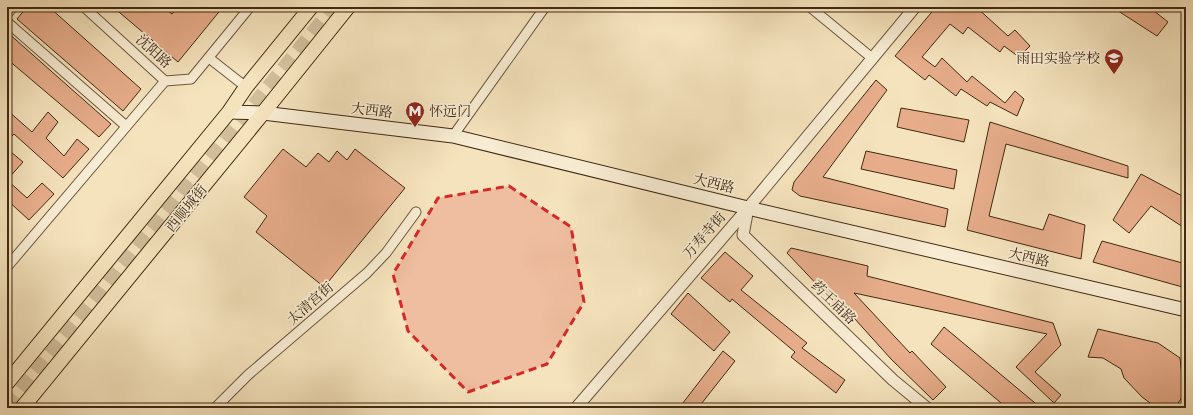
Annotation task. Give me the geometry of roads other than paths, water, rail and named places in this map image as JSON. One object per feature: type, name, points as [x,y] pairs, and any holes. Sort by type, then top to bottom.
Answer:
[{"type":"main road","name":"西顺城街","points":[[7,383],[229,112],[246,88],[311,7]]},
{"type":"main road","name":"西顺城街","points":[[22,408],[348,7]]},
{"type":"main road","name":"大西路","points":[[229,112],[263,113],[453,136],[748,208],[1186,310]]},
{"type":"street","points":[[7,14],[14,7]]},
{"type":"street","name":"沈阳路","points":[[84,7],[165,80],[192,80],[250,7]]},
{"type":"street","points":[[453,136],[545,7]]},
{"type":"street","points":[[810,7],[872,58]]},
{"type":"street","name":"万寿寺街","points":[[576,408],[748,208],[915,7]]},
{"type":"street","points":[[7,22],[126,126]]},
{"type":"street","points":[[209,58],[246,88]]},
{"type":"street","points":[[7,267],[165,80]]},
{"type":"street","name":"药王庙路","points":[[748,208],[743,235],[893,380],[927,408]]},
{"type":"street","name":"太清宫街","points":[[215,408],[248,375],[367,273],[386,253],[416,212]]},
{"type":"tunnel","points":[[7,408],[334,7]]},
{"type":"place","name":"雨田实验学校","points":[[1114,75]]},
{"type":"place","name":"怀远门","points":[[415,128]]}]
